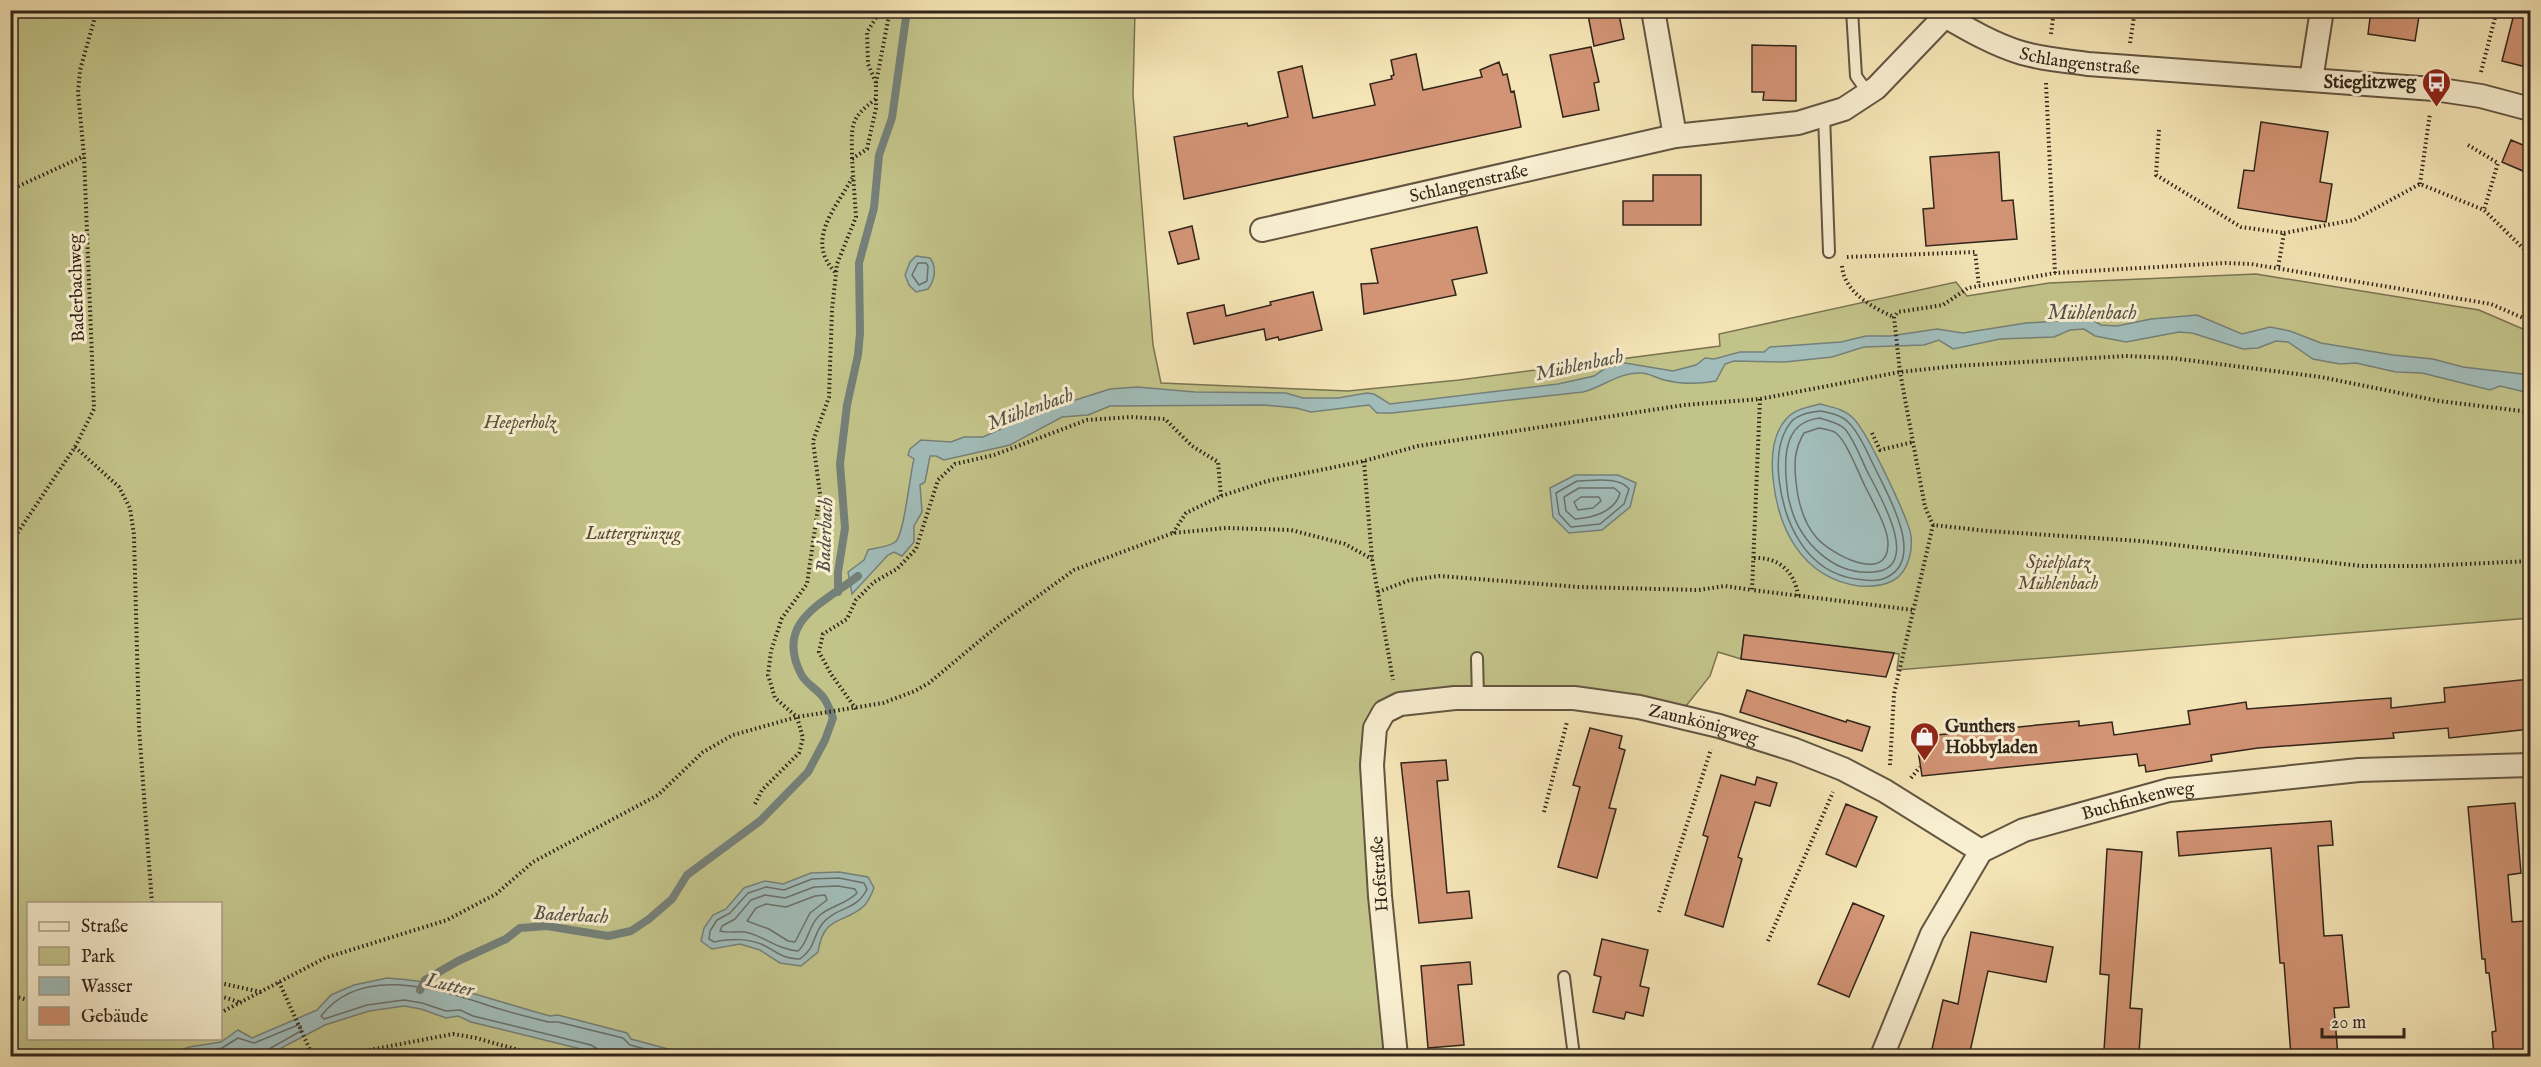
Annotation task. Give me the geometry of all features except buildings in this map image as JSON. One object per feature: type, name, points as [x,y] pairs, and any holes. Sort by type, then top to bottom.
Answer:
[{"type":"street","points":[[1653,10],[1675,136]]},
{"type":"street","points":[[2311,80],[2322,10]]},
{"type":"street","name":"Schlangenstraße","points":[[1262,230],[1675,136],[1798,123],[1844,109],[1876,88],[1942,13],[1994,42],[2022,53],[2048,59],[2126,67],[2434,89],[2481,96],[2530,109]]},
{"type":"street","name":"Zaunkönigweg","points":[[1400,704],[1478,697],[1574,698],[1639,708],[1719,726],[1795,750],[1843,769],[1885,790],[1981,851]]},
{"type":"street","name":"Hofstraße","points":[[1396,1056],[1380,896],[1372,765],[1375,728],[1384,712],[1400,704]]},
{"type":"street","name":"Buchfinkenweg","points":[[1981,851],[2024,830],[2169,790],[2359,770],[2530,765]]},
{"type":"street","points":[[1882,1056],[1932,934],[1981,851]]},
{"type":"lane","points":[[1852,10],[1856,76],[1868,93]]},
{"type":"lane","points":[[1824,115],[1829,252]]},
{"type":"lane","points":[[1477,658],[1478,697]]},
{"type":"lane","points":[[1564,977],[1574,1056]]},
{"type":"path","name":"Baderbachweg","points":[[10,544],[75,447],[94,409],[84,156],[78,92],[80,70],[97,10]]},
{"type":"path","points":[[876,83],[868,63],[867,32],[881,10]]},
{"type":"path","points":[[852,159],[867,148],[876,99],[876,83],[890,10]]},
{"type":"path","points":[[2126,67],[2135,10]]},
{"type":"path","points":[[2481,96],[2479,76],[2497,10]]},
{"type":"path","points":[[2048,59],[2046,79],[2055,273]]},
{"type":"path","points":[[2420,184],[2434,89]]},
{"type":"path","points":[[755,804],[762,790],[799,753],[803,738],[797,717],[775,698],[768,675],[771,651],[782,618],[807,584],[820,494],[813,441],[829,397],[832,310],[837,264],[856,217],[852,129],[859,111],[876,99]]},
{"type":"path","points":[[2159,130],[2156,175],[2241,227],[2284,233],[2354,220],[2420,184]]},
{"type":"path","points":[[2468,145],[2498,163],[2484,210]]},
{"type":"path","points":[[10,190],[84,156]]},
{"type":"path","points":[[836,273],[824,261],[820,241],[828,219],[853,178]]},
{"type":"path","points":[[2420,184],[2484,210],[2530,255]]},
{"type":"path","points":[[2278,268],[2284,233]]},
{"type":"path","points":[[1829,252],[1851,258],[1975,252],[1979,286]]},
{"type":"path","points":[[1829,252],[1841,262],[1842,270],[1854,292],[1876,310],[1894,317]]},
{"type":"path","points":[[1885,790],[1889,781],[1894,694],[1933,525],[1925,507],[1900,372],[1894,334],[1894,317],[1898,312],[1943,305],[1968,288],[2055,273],[2225,262],[2278,268],[2492,304],[2530,321]]},
{"type":"path","points":[[1173,533],[1186,513],[1221,496],[1267,481],[1364,461],[1418,446],[1684,405],[1760,399],[1900,372],[1955,366],[2103,357],[2171,358],[2322,377],[2439,401],[2530,412]]},
{"type":"path","points":[[1752,590],[1760,399]]},
{"type":"path","points":[[856,709],[831,674],[819,652],[823,634],[847,619],[856,600],[874,582],[897,569],[916,549],[938,480],[955,464],[994,455],[1087,420],[1131,417],[1165,419],[1192,446],[1218,462],[1221,496]]},
{"type":"path","points":[[1872,433],[1880,450],[1913,442]]},
{"type":"path","points":[[75,447],[119,487],[130,508],[134,535],[139,728],[152,902]]},
{"type":"path","points":[[1364,461],[1372,560],[1392,676],[1400,704]]},
{"type":"path","points":[[1933,525],[2140,541],[2362,566],[2423,566],[2530,561]]},
{"type":"path","points":[[222,1012],[325,958],[447,920],[496,894],[533,862],[658,795],[703,753],[734,735],[797,717],[883,703],[929,683],[1001,623],[1074,570],[1173,533],[1226,528],[1292,530],[1345,543],[1372,560]]},
{"type":"path","points":[[1754,558],[1773,560],[1784,566],[1797,587],[1798,596]]},
{"type":"path","points":[[1378,592],[1410,580],[1440,576],[1579,587],[1698,590],[1725,586],[1914,610]]},
{"type":"path","points":[[1544,812],[1574,698]]},
{"type":"path","points":[[1659,912],[1719,726]]},
{"type":"path","points":[[1768,941],[1843,769]]},
{"type":"path","points":[[279,982],[310,1050],[332,1056]]},
{"type":"path","points":[[222,983],[261,992]]},
{"type":"path","points":[[10,995],[27,1000]]},
{"type":"path","points":[[222,997],[242,1003]]},
{"type":"path","points":[[338,1056],[453,1034],[540,1056]]},
{"type":"green space","name":"Luttergrünzug","points":[[10,11],[1135,11],[1133,95],[1153,345],[1161,383],[1348,391],[1459,380],[1720,346],[1719,334],[1956,282],[1967,296],[2049,283],[2256,274],[2479,310],[2530,332],[2530,618],[1897,670],[1899,654],[1744,635],[1741,659],[1718,652],[1710,676],[1686,706],[1585,693],[1368,719],[1360,755],[1361,781],[1370,908],[1386,1056],[11,1056]]},
{"type":"water","points":[[916,256],[930,258],[934,278],[928,289],[916,292],[909,285],[905,275],[910,262]]},
{"type":"water","points":[[2197,315],[2242,334],[2270,327],[2290,331],[2321,343],[2433,359],[2463,367],[2530,375],[2530,393],[2500,386],[2490,390],[2422,373],[2396,372],[2356,363],[2340,364],[2313,359],[2288,342],[2276,341],[2258,348],[2243,349],[2192,333],[2179,332],[2126,342],[2095,336],[2084,329],[2070,330],[2054,337],[2000,339],[1953,349],[1939,340],[1924,345],[1864,347],[1832,357],[1785,362],[1734,361],[1725,364],[1716,381],[1710,382],[1677,382],[1644,373],[1633,373],[1583,392],[1392,413],[1377,413],[1369,405],[1311,412],[1264,405],[1110,406],[1088,415],[1062,417],[1010,445],[944,460],[930,456],[925,482],[920,485],[922,512],[914,526],[914,542],[902,556],[894,552],[888,555],[852,594],[848,572],[864,560],[868,550],[889,545],[898,538],[914,459],[908,455],[910,449],[921,440],[951,442],[964,437],[983,437],[1044,410],[1110,389],[1137,387],[1195,392],[1286,393],[1303,398],[1338,398],[1367,393],[1374,394],[1390,404],[1558,384],[1594,376],[1606,368],[1625,363],[1673,371],[1696,365],[1705,358],[1714,359],[1740,352],[1764,352],[1770,347],[1841,342],[1866,336],[1890,336],[1937,329],[1963,333],[2026,323],[2059,321],[2068,317],[2086,316],[2101,325],[2117,326],[2151,319]]},
{"type":"water","points":[[1820,404],[1846,412],[1859,426],[1884,472],[1910,531],[1911,552],[1907,565],[1899,576],[1890,582],[1877,586],[1859,586],[1839,581],[1822,573],[1796,548],[1787,532],[1776,497],[1772,470],[1775,439],[1782,424],[1790,415]]},
{"type":"water","points":[[1575,475],[1618,475],[1636,483],[1630,507],[1602,530],[1569,533],[1553,517],[1550,488]]},
{"type":"water","points":[[839,872],[868,877],[874,888],[865,905],[830,925],[821,940],[818,952],[801,966],[780,963],[760,950],[740,944],[712,949],[701,941],[704,928],[713,915],[726,909],[744,888],[765,881],[783,884],[811,873]]},
{"type":"water","points":[[387,978],[449,987],[550,1016],[558,1015],[627,1033],[631,1039],[694,1056],[596,1055],[589,1051],[471,1022],[458,1016],[446,1018],[404,1006],[369,1011],[325,1025],[266,1056],[165,1056],[189,1047],[221,1042],[238,1030],[252,1038],[317,1010],[331,995],[354,985]]},
{"type":"waterway","name":"Baderbach","points":[[838,592],[838,572],[845,528],[840,464],[847,405],[858,355],[859,263],[874,208],[879,155],[892,118],[907,10]]},
{"type":"waterway","name":"Baderbach","points":[[420,990],[425,980],[458,961],[506,939],[520,928],[547,926],[608,936],[631,931],[672,899],[687,875],[760,821],[808,772],[825,740],[833,718],[825,699],[801,674],[794,656],[794,640],[798,627],[818,605],[858,576]]},
{"type":"place","name":"Stieglitzweg","points":[[2437,108]]},
{"type":"place","name":"Gunthers Hobbyladen","points":[[1924,762]]},
{"type":"water label","name":"Mühlenbach","points":[[2092,312]]},
{"type":"water label","name":"Mühlenbach","points":[[1579,364]]},
{"type":"water label","name":"Mühlenbach","points":[[1030,408]]},
{"type":"water label","name":"Lutter","points":[[450,984]]},
{"type":"park label","name":"Heeperholz","points":[[520,422]]},
{"type":"park label","name":"Spielplatz Mühlenbach","points":[[2058,572]]}]
